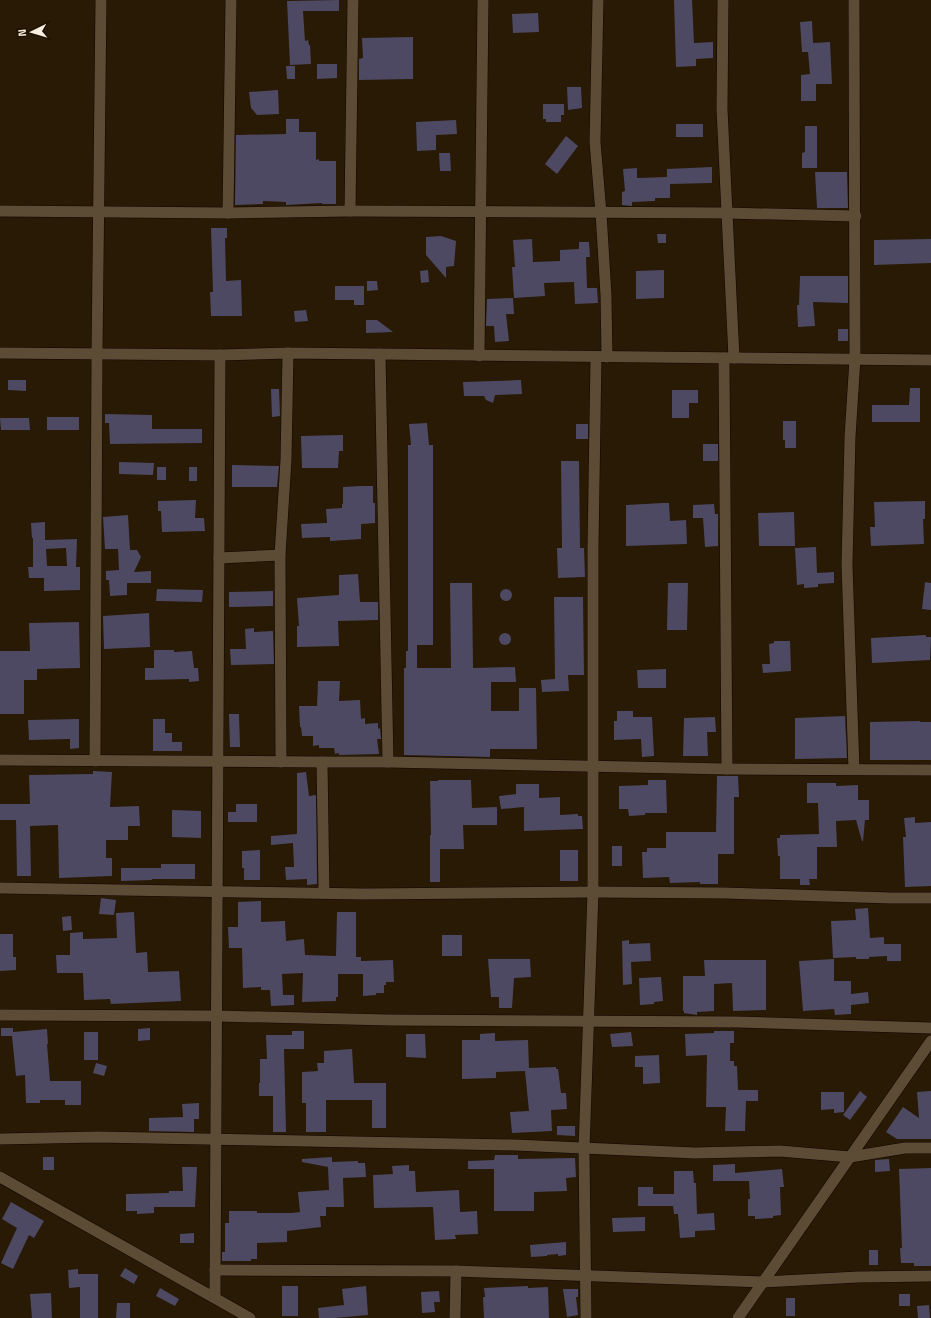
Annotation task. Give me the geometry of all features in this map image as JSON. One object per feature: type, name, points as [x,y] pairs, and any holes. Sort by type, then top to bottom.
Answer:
[{"type":"street","points":[[95,760],[98,212],[102,0]]},
{"type":"street","points":[[228,213],[230,0]]},
{"type":"street","points":[[350,211],[353,0]]},
{"type":"street","points":[[479,356],[483,0]]},
{"type":"street","points":[[586,1318],[584,1148],[593,892],[593,547],[606,295],[601,213],[594,142],[598,0]]},
{"type":"street","points":[[723,0],[722,109],[729,358],[727,769]]},
{"type":"street","points":[[854,0],[856,216],[855,359],[850,437],[847,565],[854,769]]},
{"type":"street","points":[[0,212],[228,213],[350,211],[480,213],[726,213],[856,216]]},
{"type":"street","points":[[0,353],[220,355],[288,353],[931,360]]},
{"type":"street","points":[[280,762],[280,555],[286,460],[288,353]]},
{"type":"street","points":[[380,354],[388,762]]},
{"type":"street","points":[[215,1298],[220,355]]},
{"type":"street","points":[[219,558],[280,555]]},
{"type":"street","points":[[0,760],[388,762],[727,769],[931,770]]},
{"type":"street","points":[[322,762],[324,893]]},
{"type":"street","points":[[0,888],[324,893],[725,893],[931,898]]},
{"type":"street","points":[[0,1015],[217,1016],[389,1020],[589,1022],[737,1022],[931,1028]]},
{"type":"street","points":[[738,1318],[931,1041]]},
{"type":"street","points":[[0,1139],[98,1138],[514,1145],[695,1153],[780,1151],[850,1157],[905,1148],[931,1148]]},
{"type":"street","points":[[0,1177],[250,1318]]},
{"type":"street","points":[[215,1270],[456,1271],[763,1282],[858,1277],[931,1276]]},
{"type":"street","points":[[455,1318],[456,1271]]},
{"type":"building","points":[[339,0],[339,11],[303,11],[305,41],[308,40],[310,45],[311,64],[290,65],[287,1]]},
{"type":"building","points":[[674,0],[692,0],[694,43],[713,42],[713,58],[696,59],[696,66],[676,67]]},
{"type":"building","points":[[538,13],[539,32],[513,33],[512,14]]},
{"type":"building","points":[[812,21],[813,43],[830,42],[832,84],[816,84],[816,101],[801,101],[801,75],[810,74],[808,52],[802,52],[800,22]]},
{"type":"building","points":[[413,37],[413,79],[359,80],[359,59],[363,58],[362,38]]},
{"type":"building","points":[[317,64],[337,64],[337,78],[317,79]]},
{"type":"building","points":[[286,66],[295,66],[295,79],[287,79]]},
{"type":"building","points":[[567,87],[581,87],[582,108],[568,110]]},
{"type":"building","points":[[278,90],[279,114],[257,115],[251,108],[249,92]]},
{"type":"building","points":[[543,104],[564,104],[564,115],[561,115],[561,122],[546,122],[546,119],[543,119]]},
{"type":"building","points":[[286,119],[299,119],[299,132],[316,132],[316,160],[336,161],[336,204],[322,203],[286,205],[286,202],[263,201],[263,204],[235,205],[236,135],[286,134]]},
{"type":"building","points":[[456,120],[457,134],[436,135],[436,150],[417,151],[416,122]]},
{"type":"building","points":[[676,124],[703,124],[703,137],[676,137]]},
{"type":"building","points":[[805,126],[817,126],[817,168],[802,168],[802,153],[805,152]]},
{"type":"building","points":[[566,136],[578,146],[557,174],[545,164]]},
{"type":"building","points":[[439,153],[450,153],[451,171],[440,171]]},
{"type":"building","points":[[712,167],[712,183],[670,184],[670,198],[655,198],[655,201],[632,202],[632,206],[622,205],[622,192],[625,191],[623,169],[637,168],[637,178],[667,177],[667,169]]},
{"type":"building","points":[[815,172],[847,172],[848,208],[817,208]]},
{"type":"building","points":[[211,228],[227,228],[227,238],[225,238],[226,281],[241,280],[242,316],[211,316],[210,292],[213,292]]},
{"type":"building","points":[[657,234],[666,234],[666,243],[658,243]]},
{"type":"building","points":[[441,236],[456,241],[454,266],[446,267],[446,278],[426,255],[426,237]]},
{"type":"building","points":[[532,239],[533,262],[560,261],[560,250],[579,249],[579,242],[589,242],[590,257],[586,257],[587,288],[597,288],[598,303],[575,304],[574,282],[544,283],[545,296],[514,298],[512,267],[515,267],[513,240]]},
{"type":"building","points":[[931,239],[931,263],[874,265],[874,240]]},
{"type":"building","points":[[428,270],[429,282],[421,283],[420,271]]},
{"type":"building","points":[[664,270],[664,298],[636,299],[636,271]]},
{"type":"building","points":[[800,276],[848,276],[848,303],[813,302],[815,326],[798,327],[797,305],[799,305]]},
{"type":"building","points":[[367,281],[377,281],[378,290],[367,291]]},
{"type":"building","points":[[335,286],[364,286],[364,305],[354,305],[354,300],[335,300]]},
{"type":"building","points":[[513,298],[514,314],[506,314],[509,341],[495,342],[494,326],[486,326],[487,299]]},
{"type":"building","points":[[306,310],[308,321],[295,322],[294,311]]},
{"type":"building","points":[[366,320],[377,320],[393,332],[366,333]]},
{"type":"building","points":[[838,329],[848,329],[848,341],[838,341]]},
{"type":"building","points":[[8,380],[26,380],[26,391],[8,390]]},
{"type":"building","points":[[521,380],[522,394],[495,395],[493,403],[486,400],[484,396],[464,396],[463,382]]},
{"type":"building","points":[[910,388],[920,388],[920,422],[872,422],[872,405],[909,405]]},
{"type":"building","points":[[271,389],[279,389],[280,416],[272,417]]},
{"type":"building","points":[[672,390],[698,390],[698,403],[689,403],[689,418],[672,418]]},
{"type":"building","points":[[105,414],[152,415],[152,429],[202,429],[202,443],[110,444],[109,423],[105,423]]},
{"type":"building","points":[[47,417],[79,417],[79,430],[47,430]]},
{"type":"building","points":[[0,418],[29,418],[30,430],[1,430]]},
{"type":"building","points":[[783,421],[796,421],[796,448],[785,448],[785,440],[783,440]]},
{"type":"building","points":[[427,423],[429,445],[433,445],[433,645],[417,645],[417,668],[451,668],[450,583],[472,583],[473,668],[515,667],[516,682],[491,682],[491,711],[519,711],[519,688],[536,688],[537,749],[490,749],[490,757],[404,755],[404,668],[406,668],[406,651],[408,651],[408,445],[411,445],[409,424]]},
{"type":"building","points":[[576,424],[588,424],[588,439],[576,439]]},
{"type":"building","points":[[343,435],[343,451],[339,451],[338,468],[302,468],[301,436]]},
{"type":"building","points":[[703,444],[718,444],[718,461],[703,461]]},
{"type":"building","points":[[561,461],[579,461],[580,548],[584,548],[585,577],[558,578],[557,548],[562,548]]},
{"type":"building","points":[[119,462],[154,463],[153,475],[119,474]]},
{"type":"building","points":[[232,465],[279,466],[277,487],[232,487]]},
{"type":"building","points":[[157,467],[166,467],[166,480],[157,480]]},
{"type":"building","points":[[189,467],[197,467],[197,481],[189,481]]},
{"type":"building","points":[[373,486],[375,523],[361,524],[361,539],[330,541],[330,537],[302,538],[301,524],[327,523],[326,509],[342,508],[343,487]]},
{"type":"building","points":[[196,500],[195,518],[204,518],[205,531],[162,532],[161,511],[158,511],[158,501]]},
{"type":"building","points":[[925,501],[925,519],[923,519],[924,544],[871,546],[870,527],[875,527],[874,502]]},
{"type":"building","points":[[669,503],[670,521],[686,520],[687,544],[626,546],[626,505]]},
{"type":"building","points":[[714,504],[715,514],[718,514],[718,546],[705,547],[703,518],[693,518],[693,505]]},
{"type":"building","points":[[794,512],[795,546],[759,546],[758,513]]},
{"type":"building","points":[[128,515],[130,550],[137,550],[141,557],[134,572],[151,571],[151,583],[127,583],[127,595],[110,596],[109,580],[106,580],[106,571],[119,570],[118,549],[105,549],[103,517]]},
{"type":"building","points":[[45,522],[45,540],[77,539],[76,567],[80,567],[80,590],[44,591],[44,578],[29,578],[28,567],[33,567],[33,538],[31,523]],"holes":[[[66,548],[67,566],[47,566],[46,549]]]},
{"type":"building","points":[[816,547],[817,573],[834,572],[834,583],[818,584],[818,587],[804,588],[804,584],[797,585],[795,548]]},
{"type":"building","points":[[358,574],[360,602],[378,602],[378,620],[338,621],[339,646],[297,647],[297,626],[299,626],[297,598],[339,595],[339,575]]},
{"type":"building","points":[[925,582],[931,583],[931,610],[922,609]]},
{"type":"building","points":[[668,583],[688,583],[687,630],[667,630]]},
{"type":"building","points":[[157,589],[203,590],[202,602],[156,601]]},
{"type":"building","points":[[506,589],[510,591],[512,595],[510,599],[506,601],[502,599],[500,595],[502,591]]},
{"type":"building","points":[[273,591],[273,606],[229,607],[229,592]]},
{"type":"building","points":[[554,597],[583,597],[584,675],[568,675],[569,691],[542,692],[541,680],[555,679]]},
{"type":"building","points":[[149,613],[150,647],[104,649],[103,616]]},
{"type":"building","points":[[79,622],[80,668],[37,669],[37,680],[24,680],[24,714],[0,714],[0,651],[30,651],[29,623]]},
{"type":"building","points":[[254,628],[254,632],[273,631],[274,664],[231,665],[230,649],[246,649],[245,629]]},
{"type":"building","points":[[505,633],[509,635],[511,639],[509,643],[505,645],[501,643],[499,639],[501,635]]},
{"type":"building","points":[[926,635],[926,637],[931,637],[930,660],[872,663],[871,638]]},
{"type":"building","points":[[774,641],[790,641],[791,671],[763,673],[762,664],[770,664],[769,644],[774,643]]},
{"type":"building","points":[[154,650],[174,650],[174,652],[192,651],[194,668],[198,668],[199,681],[189,682],[189,679],[145,680],[145,668],[154,668]]},
{"type":"building","points":[[666,669],[666,688],[638,688],[637,670]]},
{"type":"building","points":[[318,681],[340,681],[339,701],[360,700],[361,719],[365,718],[365,724],[378,723],[378,729],[380,728],[381,739],[377,739],[379,754],[339,755],[339,753],[335,754],[334,748],[319,748],[319,745],[313,746],[313,736],[302,736],[299,706],[317,706]]},
{"type":"building","points":[[617,711],[633,711],[633,717],[652,717],[654,756],[642,757],[641,739],[614,740],[614,721],[617,721]]},
{"type":"building","points":[[229,714],[239,714],[240,747],[230,747]]},
{"type":"building","points":[[845,716],[847,758],[795,759],[795,718]]},
{"type":"building","points":[[715,717],[716,732],[707,732],[708,756],[683,756],[684,718]]},
{"type":"building","points":[[79,719],[79,748],[70,749],[70,739],[29,740],[28,720]]},
{"type":"building","points":[[153,719],[165,719],[165,733],[172,733],[172,742],[182,742],[182,751],[153,751]]},
{"type":"building","points":[[870,722],[931,722],[931,760],[870,760]]},
{"type":"building","points":[[93,771],[112,772],[110,807],[139,806],[140,826],[128,826],[128,840],[106,840],[106,858],[112,858],[112,876],[59,878],[58,825],[30,826],[31,876],[17,876],[16,820],[0,820],[0,804],[30,804],[29,775],[93,774]]},
{"type":"building","points":[[306,772],[309,796],[316,795],[317,884],[307,885],[307,879],[286,880],[285,867],[294,867],[293,843],[271,845],[271,836],[297,834],[297,773]]},
{"type":"building","points":[[717,776],[738,776],[739,797],[734,797],[734,854],[718,854],[718,884],[700,884],[700,882],[670,883],[669,877],[643,878],[642,852],[647,852],[647,848],[666,848],[666,832],[716,832]]},
{"type":"building","points":[[471,780],[472,808],[497,807],[497,825],[463,825],[464,849],[440,849],[440,882],[430,882],[430,781]]},
{"type":"building","points":[[648,780],[666,780],[667,813],[645,813],[645,815],[629,816],[628,809],[619,809],[619,786],[648,785]]},
{"type":"building","points":[[807,783],[836,783],[836,786],[858,785],[858,800],[869,800],[869,820],[865,820],[863,841],[856,820],[836,821],[837,847],[817,847],[817,879],[809,879],[810,885],[800,885],[800,879],[780,879],[780,856],[778,856],[777,838],[780,838],[780,835],[819,834],[818,803],[807,803]]},
{"type":"building","points":[[516,784],[539,784],[539,798],[560,797],[560,815],[578,814],[578,816],[582,816],[583,829],[524,831],[524,807],[501,809],[499,796],[516,794]]},
{"type":"building","points":[[236,804],[257,804],[257,822],[228,822],[228,812],[236,812]]},
{"type":"building","points":[[172,810],[201,811],[201,838],[172,837]]},
{"type":"building","points":[[915,817],[915,823],[931,822],[931,886],[905,887],[903,837],[906,837],[904,818]]},
{"type":"building","points":[[612,846],[622,846],[622,866],[612,866]]},
{"type":"building","points":[[260,850],[260,880],[244,880],[242,851]]},
{"type":"building","points":[[560,850],[578,850],[578,881],[560,881]]},
{"type":"building","points":[[161,864],[195,864],[195,879],[121,881],[121,868],[161,868]]},
{"type":"building","points":[[101,898],[116,900],[114,915],[99,914]]},
{"type":"building","points":[[261,901],[261,922],[285,921],[286,941],[304,939],[305,955],[336,956],[337,912],[356,912],[356,957],[361,957],[361,961],[393,960],[394,982],[386,982],[386,985],[384,985],[384,993],[363,996],[363,974],[338,974],[338,997],[336,997],[336,1001],[302,1002],[303,973],[282,974],[283,995],[294,995],[294,1005],[271,1006],[270,990],[261,990],[261,987],[243,988],[242,948],[229,948],[228,927],[238,927],[238,902]]},
{"type":"building","points":[[868,908],[870,938],[884,937],[884,944],[901,944],[901,961],[887,961],[887,956],[869,957],[869,959],[856,959],[856,957],[833,958],[831,921],[856,920],[855,909]]},
{"type":"building","points":[[134,912],[136,953],[147,952],[148,972],[179,971],[181,1001],[111,1004],[110,999],[84,1000],[83,973],[57,973],[56,955],[70,955],[70,933],[83,932],[83,939],[117,938],[116,913]]},
{"type":"building","points":[[71,916],[72,930],[63,931],[62,917]]},
{"type":"building","points":[[0,934],[13,934],[13,957],[16,957],[16,970],[0,971]]},
{"type":"building","points":[[442,935],[462,935],[462,956],[442,956]]},
{"type":"building","points":[[629,940],[629,944],[650,943],[651,961],[631,962],[632,984],[623,985],[622,941]]},
{"type":"building","points":[[488,959],[530,959],[531,977],[514,978],[512,1008],[499,1008],[499,997],[491,997]]},
{"type":"building","points":[[834,959],[834,981],[851,981],[851,994],[868,992],[869,1003],[851,1005],[851,1014],[835,1015],[834,1009],[803,1011],[799,961]]},
{"type":"building","points":[[704,960],[766,960],[766,1010],[733,1011],[732,983],[714,984],[714,1011],[697,1012],[697,1015],[684,1013],[683,976],[705,976]]},
{"type":"building","points":[[661,977],[663,1001],[654,1002],[654,1004],[640,1005],[639,978]]},
{"type":"building","points":[[1,1028],[13,1028],[13,1032],[47,1029],[50,1081],[81,1081],[81,1105],[65,1105],[65,1100],[40,1100],[40,1103],[26,1103],[25,1075],[16,1076],[12,1036],[1,1036]]},
{"type":"building","points":[[150,1028],[150,1040],[138,1041],[138,1029]]},
{"type":"building","points":[[292,1031],[304,1031],[304,1049],[284,1049],[286,1132],[273,1132],[273,1096],[259,1096],[260,1059],[267,1059],[266,1035],[292,1035]]},
{"type":"building","points":[[714,1031],[734,1031],[734,1043],[730,1043],[730,1061],[734,1061],[734,1066],[737,1066],[738,1090],[758,1090],[758,1101],[746,1101],[745,1131],[725,1131],[726,1107],[706,1107],[707,1055],[686,1056],[685,1034],[714,1033]]},
{"type":"building","points":[[84,1032],[98,1032],[98,1060],[84,1060]]},
{"type":"building","points":[[631,1032],[633,1046],[612,1047],[610,1034]]},
{"type":"building","points":[[495,1033],[495,1041],[528,1040],[529,1068],[556,1067],[556,1069],[558,1069],[561,1093],[566,1093],[567,1109],[551,1110],[552,1131],[512,1133],[510,1112],[529,1111],[525,1071],[496,1072],[496,1078],[462,1079],[462,1040],[480,1040],[480,1034]]},
{"type":"building","points":[[406,1034],[425,1034],[426,1058],[406,1057]]},
{"type":"building","points":[[352,1049],[354,1083],[386,1083],[386,1128],[372,1128],[372,1100],[326,1100],[326,1132],[306,1132],[306,1103],[302,1103],[302,1072],[318,1071],[317,1063],[324,1063],[324,1051]]},
{"type":"building","points":[[659,1055],[660,1083],[643,1084],[643,1067],[635,1067],[635,1056]]},
{"type":"building","points":[[96,1063],[107,1066],[104,1076],[93,1073]]},
{"type":"building","points":[[860,1091],[867,1097],[850,1120],[843,1115]]},
{"type":"building","points":[[931,1091],[931,1139],[897,1139],[886,1132],[903,1107],[919,1118],[917,1092]]},
{"type":"building","points":[[821,1092],[844,1092],[844,1112],[834,1113],[834,1109],[821,1110]]},
{"type":"building","points":[[199,1103],[199,1119],[194,1119],[194,1132],[149,1131],[149,1118],[183,1117],[182,1104]]},
{"type":"building","points":[[557,1126],[575,1126],[575,1136],[557,1135]]},
{"type":"building","points":[[495,1155],[518,1155],[518,1159],[575,1158],[576,1177],[566,1178],[567,1191],[534,1192],[534,1211],[494,1211],[494,1169],[468,1169],[468,1161],[494,1160]]},
{"type":"building","points":[[43,1157],[54,1157],[54,1170],[43,1170]]},
{"type":"building","points":[[332,1157],[332,1162],[358,1161],[358,1163],[365,1163],[366,1177],[343,1178],[344,1207],[326,1207],[326,1216],[320,1216],[321,1227],[287,1231],[287,1242],[257,1243],[257,1259],[251,1259],[251,1261],[222,1261],[222,1252],[225,1252],[225,1223],[229,1223],[229,1211],[257,1211],[257,1213],[300,1212],[298,1192],[329,1190],[328,1167],[302,1162],[302,1159]]},
{"type":"building","points":[[889,1159],[890,1171],[875,1172],[875,1160]]},
{"type":"building","points":[[735,1164],[735,1173],[782,1169],[784,1187],[780,1187],[781,1215],[773,1216],[773,1218],[755,1219],[755,1216],[748,1216],[748,1199],[750,1199],[749,1181],[713,1181],[713,1165]]},
{"type":"building","points":[[409,1165],[409,1171],[415,1171],[416,1192],[459,1190],[460,1212],[477,1211],[478,1234],[455,1235],[456,1239],[435,1240],[433,1207],[374,1208],[373,1175],[393,1174],[392,1166]]},
{"type":"building","points":[[182,1167],[197,1167],[195,1207],[154,1207],[154,1213],[137,1214],[137,1211],[126,1211],[126,1194],[169,1193],[169,1191],[183,1191]]},
{"type":"building","points":[[931,1168],[931,1266],[914,1266],[914,1263],[901,1263],[900,1248],[902,1248],[899,1169]]},
{"type":"building","points":[[674,1171],[693,1171],[694,1183],[696,1183],[697,1214],[714,1213],[715,1230],[695,1231],[695,1237],[680,1238],[678,1214],[674,1214],[673,1206],[638,1206],[638,1187],[653,1187],[653,1194],[674,1194]]},
{"type":"building","points":[[11,1202],[44,1221],[34,1238],[29,1235],[13,1269],[1,1263],[17,1228],[2,1219]]},
{"type":"building","points":[[645,1217],[645,1231],[613,1232],[612,1218]]},
{"type":"building","points":[[194,1233],[194,1243],[180,1243],[180,1234]]},
{"type":"building","points":[[566,1242],[566,1255],[558,1256],[558,1254],[531,1257],[530,1245]]},
{"type":"building","points":[[869,1250],[878,1250],[878,1265],[869,1265]]},
{"type":"building","points":[[125,1268],[138,1276],[134,1284],[120,1276]]},
{"type":"building","points":[[78,1269],[78,1274],[98,1274],[98,1318],[80,1318],[80,1287],[69,1288],[68,1270]]},
{"type":"building","points":[[282,1286],[298,1286],[298,1316],[282,1316]]},
{"type":"building","points":[[366,1286],[368,1315],[319,1318],[318,1308],[344,1305],[342,1289]]},
{"type":"building","points":[[528,1286],[528,1288],[548,1287],[549,1318],[484,1318],[484,1288]]},
{"type":"building","points":[[160,1288],[179,1299],[175,1306],[156,1296]]},
{"type":"building","points":[[563,1289],[578,1289],[578,1297],[576,1297],[578,1315],[567,1317]]},
{"type":"building","points":[[439,1291],[440,1302],[434,1302],[435,1312],[422,1313],[421,1292]]},
{"type":"building","points":[[51,1293],[52,1318],[32,1318],[30,1294]]},
{"type":"building","points":[[899,1294],[910,1294],[910,1306],[899,1306]]},
{"type":"building","points":[[786,1298],[795,1298],[795,1316],[786,1316]]},
{"type":"building","points":[[117,1303],[130,1303],[130,1318],[116,1318]]},
{"type":"building","points":[[929,1305],[930,1318],[918,1318],[917,1306]]}]
